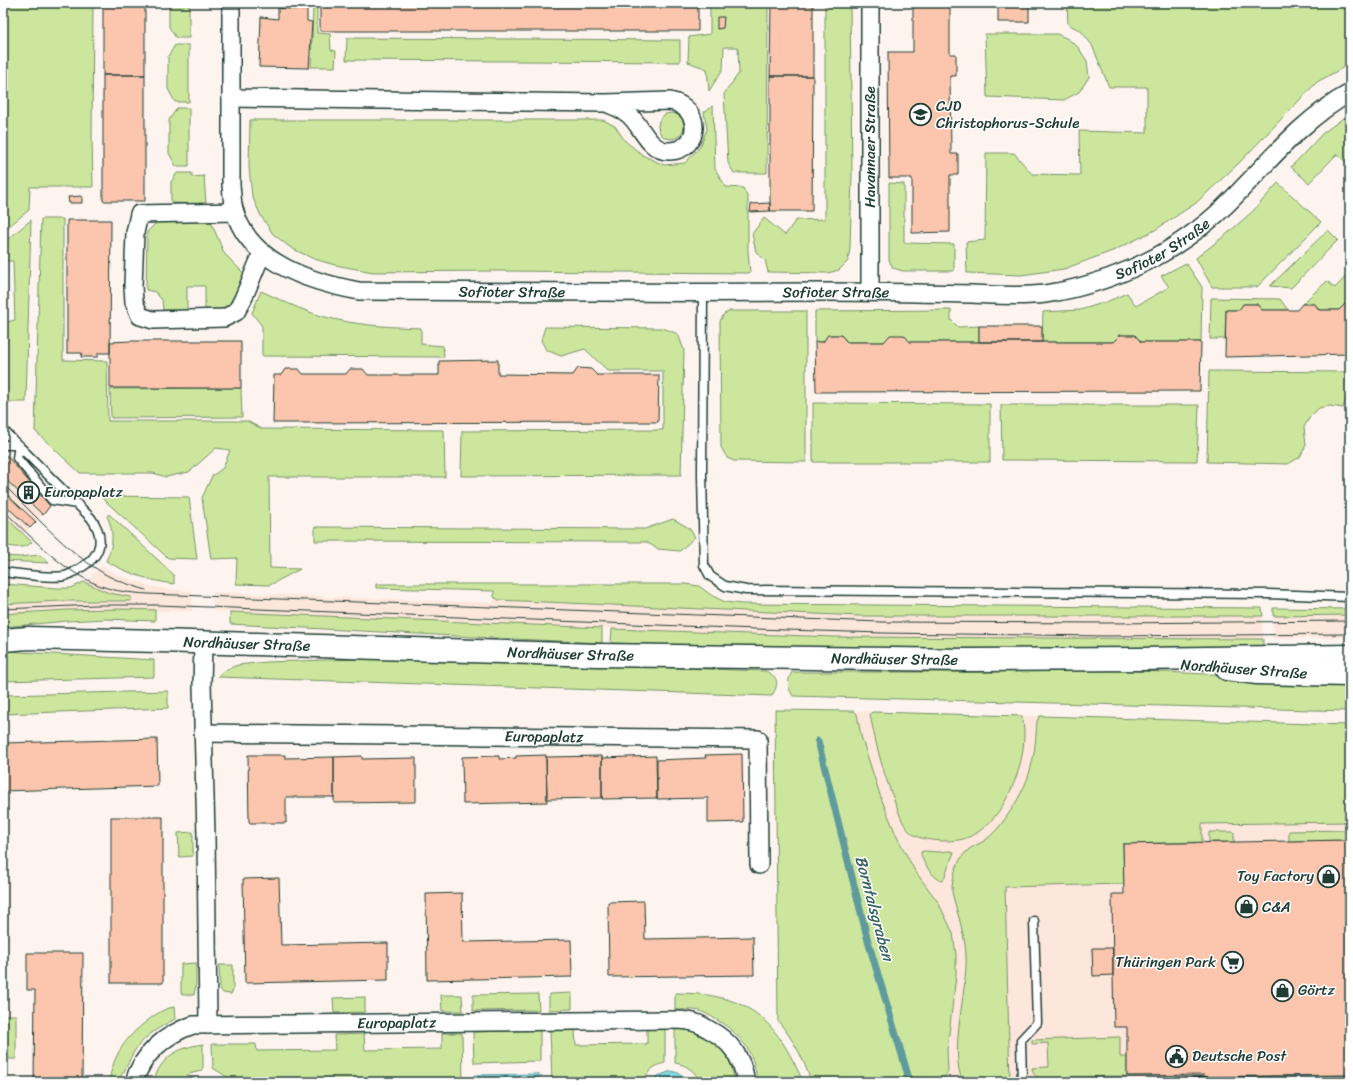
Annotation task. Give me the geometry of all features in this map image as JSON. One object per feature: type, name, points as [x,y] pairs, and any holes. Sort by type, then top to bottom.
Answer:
[{"type":"main road","name":"Nordhäuser Straße","points":[[3,640],[28,638],[612,655],[968,660],[1350,656]]},
{"type":"main road","name":"Nordhäuser Straße","points":[[1139,659],[1258,673],[1350,675]]},
{"type":"street","name":"Sofioter Straße","points":[[231,3],[231,185],[235,212],[245,235],[262,252],[299,275],[335,287],[359,291],[703,293],[870,292],[1042,294],[1075,288],[1127,271],[1150,260],[1179,243],[1222,210],[1311,120],[1335,101],[1350,93]]},
{"type":"street","name":"Havannaer Straße","points":[[870,3],[870,292]]},
{"type":"street","points":[[231,98],[606,103],[670,101],[679,103],[691,114],[694,123],[694,131],[685,146],[669,152],[661,150],[654,146],[627,114],[606,103]]},
{"type":"street","points":[[235,212],[139,214],[135,233],[133,286],[134,302],[140,316],[153,320],[167,321],[224,318],[236,312],[243,299],[262,252]]},
{"type":"street","points":[[203,644],[202,684],[206,835],[208,1025]]},
{"type":"street","name":"Europaplatz","points":[[203,733],[758,739],[759,865]]},
{"type":"street","name":"Europaplatz","points":[[134,1082],[138,1071],[148,1055],[157,1046],[169,1036],[193,1025],[553,1020],[688,1021],[700,1024],[726,1040],[734,1049],[746,1082]]},
{"type":"lane","points":[[703,293],[702,475],[704,564],[710,576],[725,586],[746,590],[1261,594],[1350,597]]},
{"type":"lane","points":[[3,430],[91,518],[97,526],[100,535],[97,552],[94,558],[74,572],[65,576],[52,577],[3,572]]},
{"type":"lane","points":[[3,446],[19,445]]},
{"type":"lane","points":[[19,445],[17,458],[52,500],[77,504]]},
{"type":"lane","points":[[1022,1082],[1021,1040],[1037,1024],[1034,922]]},
{"type":"lane","points":[[1194,1082],[1350,1080]]},
{"type":"shaded area","points":[[3,477],[43,515],[36,522],[3,491]]},
{"type":"shaded area","points":[[3,503],[30,528],[23,534],[3,515]]},
{"type":"shaded area","points":[[102,566],[120,576],[150,586],[171,590],[192,591],[192,611],[67,610],[3,614],[3,604],[61,601],[131,601],[131,597],[109,593],[84,582]]},
{"type":"shaded area","points":[[213,592],[494,603],[494,597],[499,600],[860,616],[1262,616],[1263,639],[834,637],[230,612],[213,611]]},
{"type":"shaded area","points":[[1350,615],[1350,638],[1273,638],[1273,616]]},
{"type":"shaded area","points":[[854,711],[1350,725],[1350,1082],[948,1082],[947,1050],[956,976],[956,955],[953,933],[938,902],[915,871],[897,837],[881,798],[861,736],[857,714]]},
{"type":"green space","points":[[3,3],[93,3],[93,187],[30,187],[29,210],[3,231]]},
{"type":"green space","points":[[169,3],[189,3],[189,38],[176,38],[169,27]]},
{"type":"green space","points":[[270,3],[317,3],[317,33],[330,34],[331,50],[336,51],[335,67],[311,67],[313,6]]},
{"type":"green space","points":[[710,3],[768,3],[767,173],[734,173],[728,163],[724,94],[739,73],[738,47],[724,47],[723,69],[709,91],[707,69],[688,62],[689,37],[710,34]]},
{"type":"green space","points":[[825,3],[850,3],[852,174],[850,248],[848,261],[839,270],[828,273],[768,272],[765,260],[756,252],[752,234],[764,218],[785,235],[796,220],[825,219]]},
{"type":"green space","points":[[1067,3],[1350,3],[1350,64],[1317,82],[1238,164],[1196,203],[1155,230],[1115,250],[1064,269],[1021,275],[967,273],[966,242],[985,240],[986,153],[1014,153],[1032,174],[1080,175],[1079,131],[1147,133],[1147,87],[1109,87],[1092,45],[1081,31],[1068,24]]},
{"type":"green space","points":[[985,34],[1057,34],[1068,39],[1078,47],[1087,61],[1089,77],[1079,92],[1064,100],[987,97]]},
{"type":"green space","points":[[347,38],[680,40],[680,62],[346,60]]},
{"type":"green space","points":[[175,45],[189,45],[189,102],[175,102],[168,89],[168,57]]},
{"type":"green space","points":[[713,106],[715,169],[726,187],[743,188],[748,198],[748,251],[750,273],[499,271],[373,272],[335,265],[314,259],[291,248],[273,234],[261,216],[252,196],[249,167],[250,120],[603,120],[615,126],[625,141],[644,156],[664,165],[685,163],[700,147],[707,129],[704,112]]},
{"type":"green space","points":[[177,108],[189,108],[189,166],[176,166],[169,153],[169,120]]},
{"type":"green space","points":[[671,113],[680,117],[684,126],[680,135],[671,139],[662,135],[658,126],[662,117]]},
{"type":"green space","points":[[1350,113],[1350,166],[1337,154],[1309,183],[1291,167],[1323,133]]},
{"type":"green space","points":[[177,173],[192,173],[192,177],[204,176],[206,204],[171,203],[171,182]]},
{"type":"green space","points":[[889,183],[904,184],[904,243],[954,244],[954,271],[903,271],[893,268],[889,260]]},
{"type":"green space","points":[[1278,183],[1321,222],[1257,287],[1212,287],[1196,258],[1253,211]]},
{"type":"green space","points":[[41,219],[63,219],[63,360],[107,361],[108,421],[247,421],[262,429],[444,430],[445,477],[269,477],[270,568],[300,569],[270,585],[236,584],[237,558],[211,559],[202,498],[212,476],[223,468],[230,450],[216,448],[189,472],[166,477],[153,473],[80,473],[35,431]]},
{"type":"green space","points":[[31,220],[26,402],[3,402],[3,323],[15,320],[13,261],[3,261],[3,243]]},
{"type":"green space","points":[[157,222],[211,222],[224,253],[247,277],[236,298],[228,307],[215,311],[205,311],[205,286],[187,286],[187,311],[163,310],[162,300],[155,292],[146,290],[147,232]]},
{"type":"green space","points":[[1328,230],[1338,240],[1291,288],[1270,286]]},
{"type":"green space","points":[[1186,263],[1202,287],[1201,342],[1141,342],[1135,335],[1120,335],[1113,342],[1042,342],[1043,312],[1080,310],[1106,302],[1127,293],[1136,306],[1169,287],[1161,276]]},
{"type":"green space","points":[[1347,275],[1350,278],[1350,299],[1339,310],[1319,310],[1315,304],[1302,304],[1327,281],[1335,288]]},
{"type":"green space","points":[[261,291],[298,308],[328,318],[369,325],[421,328],[421,344],[443,346],[444,357],[262,356],[262,326],[252,313]]},
{"type":"green space","points":[[1211,298],[1280,299],[1288,310],[1262,310],[1257,304],[1244,304],[1239,310],[1226,310],[1225,339],[1210,339]]},
{"type":"green space","points":[[951,310],[951,320],[958,327],[979,326],[979,342],[847,342],[841,335],[828,335],[823,342],[815,342],[815,311]]},
{"type":"green space","points":[[730,311],[806,311],[806,462],[734,461],[727,458],[721,447],[720,321],[724,314]]},
{"type":"green space","points":[[545,327],[663,328],[678,334],[684,350],[681,475],[461,476],[462,431],[663,430],[663,371],[608,371],[585,349],[561,356],[546,350],[541,340]]},
{"type":"green space","points":[[1209,371],[1350,372],[1350,386],[1343,408],[1330,406],[1319,408],[1310,417],[1304,427],[1306,445],[1300,457],[1288,464],[1207,462]]},
{"type":"green space","points":[[241,388],[242,417],[111,418],[110,389]]},
{"type":"green space","points":[[813,403],[990,404],[990,462],[813,462]]},
{"type":"green space","points":[[1001,405],[1199,405],[1197,461],[1002,460]]},
{"type":"green space","points":[[105,496],[189,497],[197,559],[168,558],[102,498]]},
{"type":"green space","points":[[109,514],[174,575],[174,584],[139,576],[106,561],[112,544],[111,527],[107,516]]},
{"type":"green space","points":[[3,515],[32,542],[29,545],[14,547],[3,545]]},
{"type":"green space","points":[[673,519],[689,528],[695,537],[680,551],[658,549],[646,542],[315,541],[315,527],[645,529]]},
{"type":"green space","points":[[40,555],[49,563],[3,561],[3,556],[20,557]]},
{"type":"green space","points":[[84,582],[109,593],[131,597],[131,601],[61,601],[3,604],[3,584],[71,588]]},
{"type":"green space","points":[[376,584],[685,584],[699,586],[711,595],[725,602],[742,604],[1262,608],[1263,616],[860,616],[499,600],[494,597],[494,591],[376,588]]},
{"type":"green space","points":[[1273,608],[1350,609],[1350,615],[1273,616]]},
{"type":"green space","points":[[67,610],[155,610],[155,621],[106,619],[3,627],[3,614]]},
{"type":"green space","points":[[230,612],[602,628],[602,643],[230,624]]},
{"type":"green space","points":[[612,629],[834,637],[1263,639],[1263,649],[937,649],[692,646],[611,643]]},
{"type":"green space","points":[[3,651],[154,660],[154,677],[3,681]]},
{"type":"green space","points":[[388,658],[766,671],[773,676],[777,684],[772,696],[218,677],[227,669],[238,665],[267,662]]},
{"type":"green space","points":[[1097,669],[1228,675],[1350,684],[1350,711],[793,696],[788,684],[792,672],[981,672]]},
{"type":"green space","points":[[168,691],[168,708],[3,714],[3,695]]},
{"type":"green space","points":[[775,710],[854,711],[857,714],[861,736],[881,798],[897,837],[915,871],[938,902],[953,933],[956,955],[956,976],[947,1050],[948,1072],[942,1081],[811,1082],[798,1050],[778,1021]]},
{"type":"green space","points":[[872,712],[1022,716],[1024,731],[1023,747],[1015,781],[1007,798],[987,825],[971,836],[956,840],[943,841],[927,839],[918,837],[911,833],[906,828],[901,818],[884,773],[872,726],[870,714]]},
{"type":"green space","points":[[1040,716],[1350,725],[1350,822],[1202,824],[1202,842],[1123,844],[1124,884],[1005,887],[1010,1082],[963,1082],[957,1054],[966,970],[966,955],[962,931],[952,892],[954,875],[960,859],[964,854],[994,833],[1011,811],[1018,799],[1031,767],[1037,721]]},
{"type":"green space","points":[[1350,830],[1350,840],[1289,841],[1289,831]]},
{"type":"green space","points":[[193,832],[193,856],[179,857],[178,833]]},
{"type":"green space","points":[[1209,832],[1234,832],[1234,842],[1209,842]]},
{"type":"green space","points":[[921,852],[954,852],[943,881],[936,878],[925,865],[921,856]]},
{"type":"green space","points":[[196,963],[196,984],[194,995],[184,995],[181,993],[181,964]]},
{"type":"green space","points":[[219,965],[233,965],[233,990],[231,994],[223,993],[220,989]]},
{"type":"green space","points":[[572,993],[572,1009],[549,1010],[549,994]]},
{"type":"green space","points":[[675,993],[700,994],[721,998],[740,1004],[756,1013],[769,1025],[781,1041],[803,1082],[757,1082],[751,1055],[742,1041],[730,1029],[709,1015],[700,1011],[675,1010]]},
{"type":"green space","points":[[538,994],[539,1010],[473,1011],[473,995]]},
{"type":"green space","points":[[441,995],[462,995],[463,1011],[442,1011]]},
{"type":"green space","points":[[365,997],[365,1012],[334,1013],[333,998]]},
{"type":"green space","points":[[174,1007],[175,1019],[156,1030],[140,1043],[121,1076],[115,1082],[109,1082],[117,1055],[133,1033],[153,1016],[163,1010]]},
{"type":"green space","points":[[3,1015],[16,1015],[16,1059],[3,1059]]},
{"type":"green space","points":[[675,1028],[697,1033],[718,1046],[728,1058],[735,1082],[700,1082],[690,1069],[675,1063]]},
{"type":"green space","points":[[647,1029],[665,1029],[665,1063],[657,1065],[651,1070],[643,1082],[552,1082],[550,1030],[575,1030],[576,1045],[647,1044]]},
{"type":"green space","points":[[540,1030],[540,1061],[474,1063],[473,1032]]},
{"type":"green space","points":[[442,1033],[462,1033],[463,1082],[233,1082],[213,1068],[212,1044],[256,1044],[257,1051],[335,1050],[334,1035],[364,1034],[365,1050],[442,1049]]},
{"type":"green space","points":[[1120,1037],[1120,1057],[1127,1057],[1127,1076],[1044,1079],[1033,1073],[1032,1068],[1049,1067],[1048,1043],[1032,1044],[1032,1040]]},
{"type":"green space","points":[[203,1044],[203,1067],[201,1071],[189,1074],[181,1082],[153,1082],[161,1066],[172,1055],[185,1048]]},
{"type":"water","points":[[671,1071],[682,1075],[690,1082],[653,1082],[658,1076]]},
{"type":"water","points":[[539,1074],[539,1082],[474,1082],[474,1075]]},
{"type":"building","points":[[103,3],[145,3],[145,75],[103,75]]},
{"type":"building","points":[[320,3],[698,3],[698,31],[320,31]]},
{"type":"building","points":[[771,3],[813,3],[813,76],[770,76]]},
{"type":"building","name":"CJD Christophorus-Schule","points":[[913,3],[950,3],[950,54],[956,54],[956,76],[950,76],[951,154],[958,154],[958,175],[950,175],[950,232],[912,233],[912,178],[889,178],[888,52],[913,52]]},
{"type":"building","points":[[998,3],[1029,3],[1029,22],[998,22]]},
{"type":"building","points":[[278,8],[307,10],[307,21],[312,22],[309,68],[259,67],[261,17],[278,19]]},
{"type":"building","points":[[717,17],[724,17],[723,28],[717,29]]},
{"type":"building","points":[[103,75],[145,75],[145,201],[103,201]]},
{"type":"building","points":[[770,76],[813,76],[812,211],[770,211]]},
{"type":"building","points":[[82,196],[82,203],[69,203],[68,197]]},
{"type":"building","points":[[770,203],[770,211],[750,212],[751,204]]},
{"type":"building","points":[[67,220],[111,220],[110,353],[98,353],[98,357],[81,357],[82,353],[67,353]]},
{"type":"building","points":[[4,288],[5,323],[3,323]]},
{"type":"building","points":[[1350,299],[1350,354],[1225,357],[1226,310],[1239,310],[1243,304],[1257,304],[1262,310],[1297,310],[1302,304],[1315,304],[1319,310],[1339,310]]},
{"type":"building","points":[[979,326],[1042,326],[1042,342],[979,342]]},
{"type":"building","points":[[828,335],[841,335],[847,342],[884,342],[890,335],[904,335],[910,342],[1113,342],[1120,335],[1135,335],[1141,342],[1201,342],[1200,391],[816,392],[815,342],[823,342]]},
{"type":"building","points":[[241,341],[241,388],[110,388],[110,342]]},
{"type":"building","points":[[498,360],[498,374],[573,375],[578,368],[591,369],[597,375],[659,375],[658,422],[273,423],[274,375],[281,375],[285,369],[299,369],[303,374],[346,374],[350,369],[363,369],[368,375],[439,375],[439,361]]},
{"type":"building","name":"Europaplatz","points":[[3,455],[7,456],[50,506],[43,515],[3,477]]},
{"type":"building","points":[[3,491],[36,522],[30,528],[3,503]]},
{"type":"building","points":[[157,739],[158,786],[3,791],[3,743]]},
{"type":"building","points":[[742,754],[743,822],[708,823],[708,798],[657,799],[657,760],[706,758],[705,755]]},
{"type":"building","points":[[248,755],[285,755],[285,758],[334,757],[334,797],[286,797],[286,823],[249,823]]},
{"type":"building","points":[[546,755],[547,802],[463,804],[462,757],[499,756],[499,759],[516,758],[516,756]]},
{"type":"building","points":[[362,756],[362,759],[416,758],[416,802],[334,803],[334,757]]},
{"type":"building","points":[[602,756],[602,798],[547,799],[546,757]]},
{"type":"building","points":[[656,756],[657,798],[602,799],[602,758]]},
{"type":"building","points":[[111,817],[163,817],[163,983],[111,983]]},
{"type":"building","name":"Thüringen Park","points":[[1350,840],[1350,1082],[1204,1082],[1204,1075],[1127,1076],[1127,1027],[1114,1027],[1113,975],[1112,894],[1124,894],[1123,844]]},
{"type":"building","points":[[279,878],[281,945],[388,943],[388,980],[245,983],[243,879]]},
{"type":"building","points":[[462,893],[463,942],[571,940],[572,977],[427,980],[426,894]]},
{"type":"building","points":[[644,901],[645,939],[753,937],[754,975],[609,977],[608,902]]},
{"type":"building","points":[[1092,948],[1113,948],[1113,975],[1093,976]]},
{"type":"building","points":[[27,953],[83,953],[82,1082],[34,1082],[35,990],[27,990]]},
{"type":"waterway","name":"Borntalsgraben","points":[[818,741],[868,941],[910,1082]]},
{"type":"tram line","points":[[3,484],[51,532],[89,564],[113,578],[146,590]]},
{"type":"tram line","points":[[3,510],[38,544],[77,574],[107,588],[117,591],[141,594],[881,622],[1107,623],[1350,621]]},
{"type":"tram line","points":[[3,609],[96,605],[158,605],[881,633],[1106,636],[1350,634]]},
{"type":"place","name":"CJD Christophorus-Schule","points":[[920,115]]},
{"type":"place","name":"Europaplatz","points":[[28,492]]},
{"type":"place","name":"Toy Factory","points":[[1329,876]]},
{"type":"place","name":"C&A","points":[[1247,907]]},
{"type":"place","name":"Thüringen Park","points":[[1232,962]]},
{"type":"place","name":"Görtz","points":[[1282,990]]},
{"type":"place","name":"Deutsche Post","points":[[1177,1056]]}]
